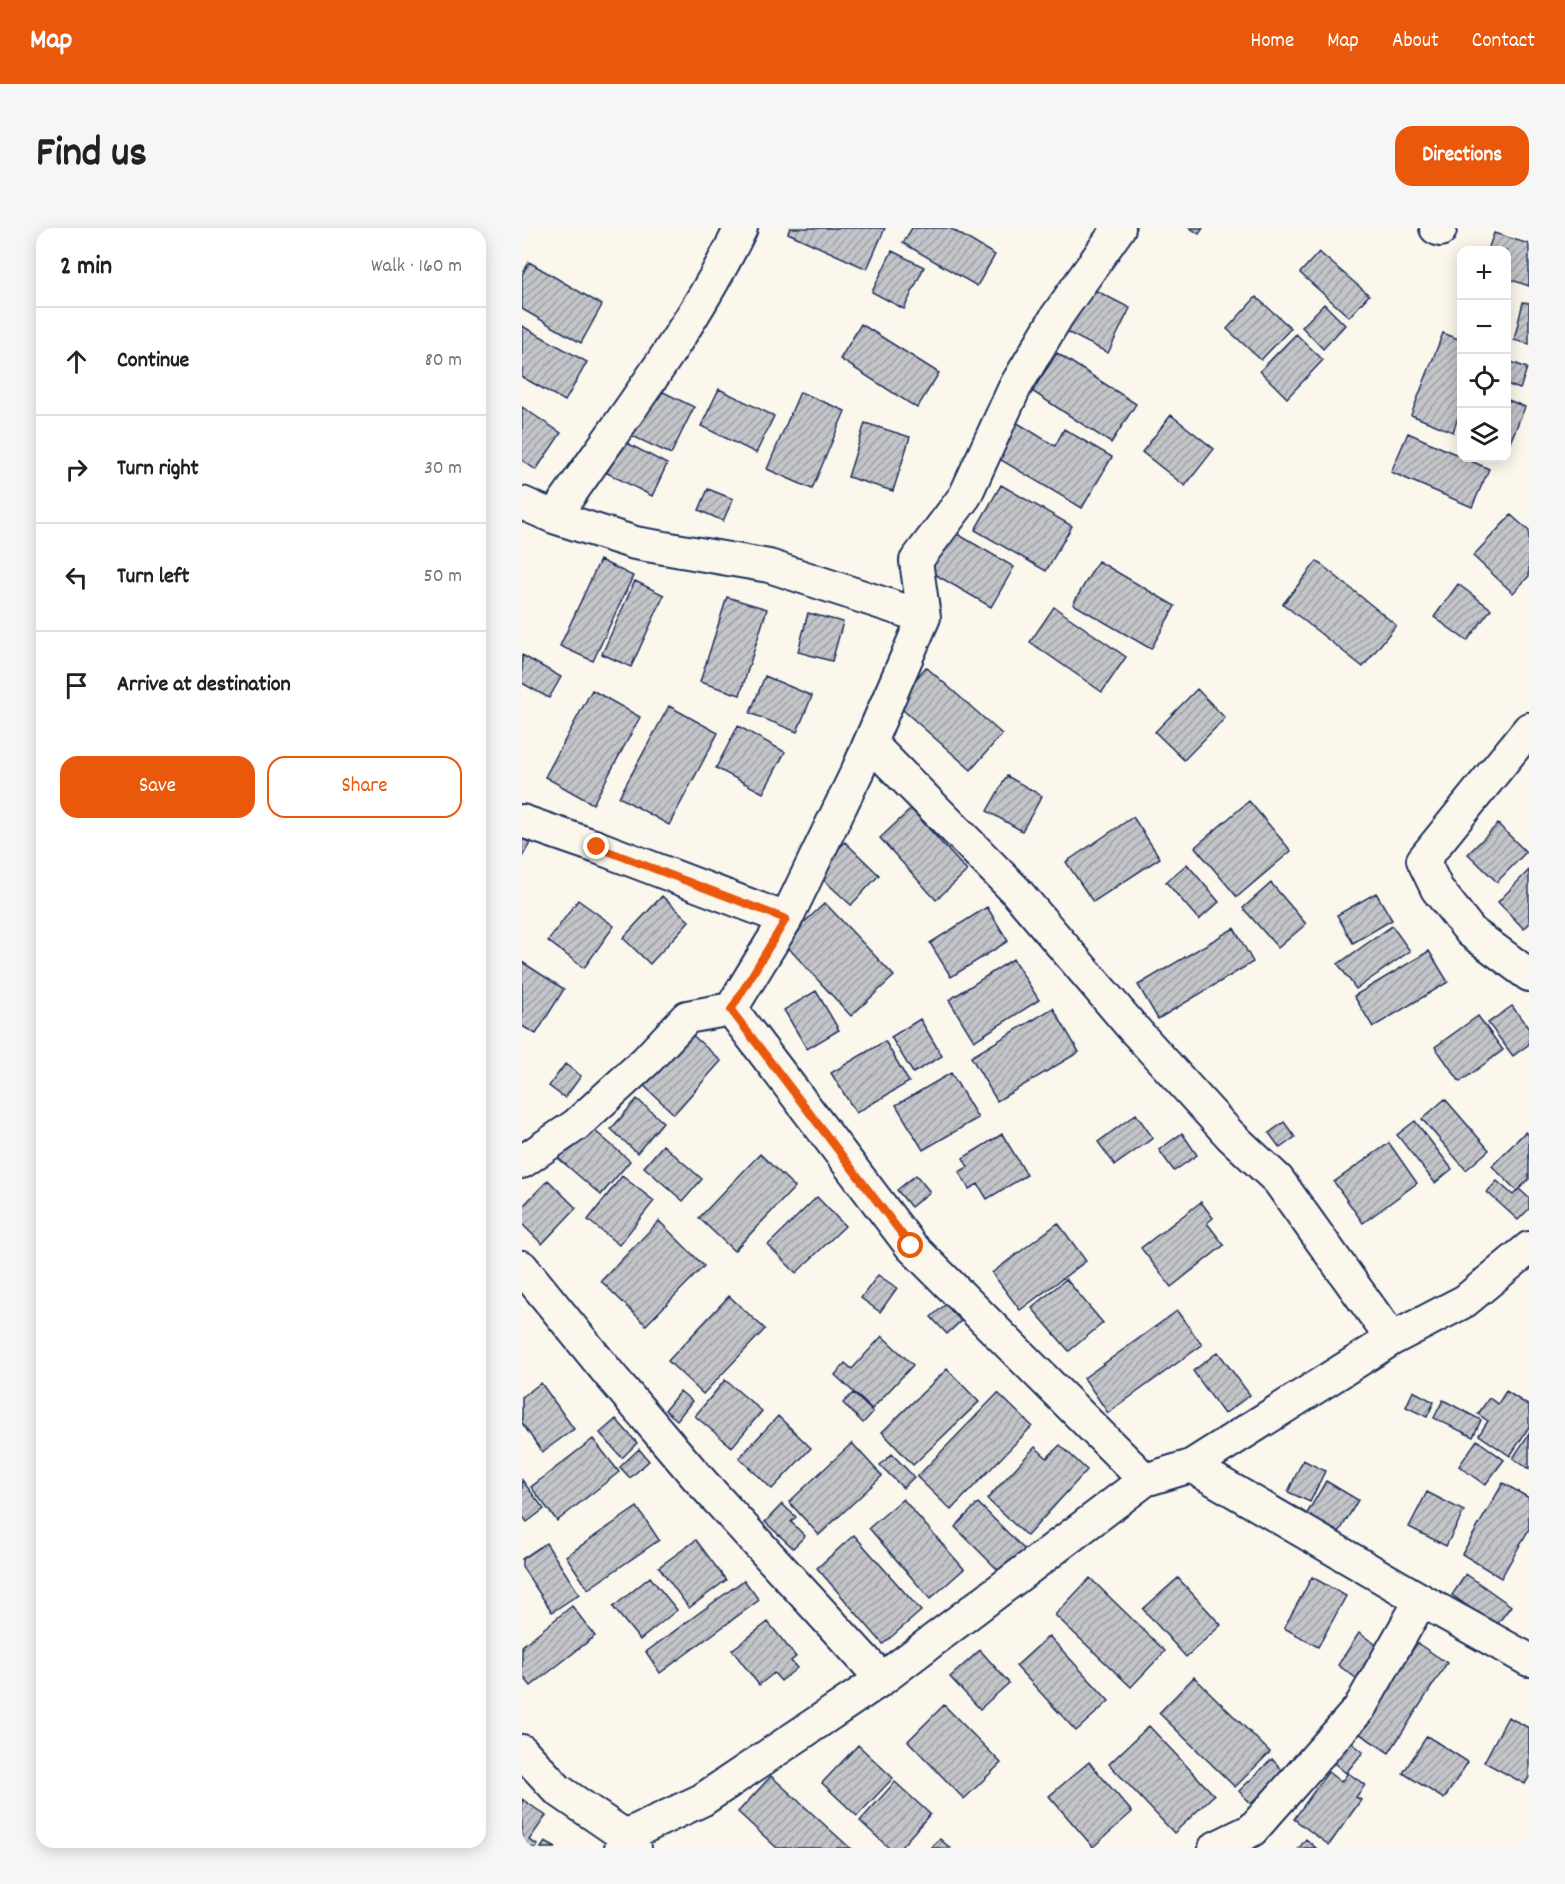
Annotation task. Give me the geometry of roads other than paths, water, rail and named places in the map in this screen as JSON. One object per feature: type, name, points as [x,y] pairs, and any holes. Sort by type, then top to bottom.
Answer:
[{"type":"street","points":[[554,516],[683,331],[723,265],[741,228]]},
{"type":"street","points":[[522,1162],[576,1125],[646,1061],[687,1017],[731,1010],[786,919],[870,743],[924,618],[916,561],[965,496],[1015,387],[1057,316],[1119,228]]},
{"type":"street","points":[[522,502],[554,516],[635,543],[769,566],[924,618]]},
{"type":"street","points":[[1529,729],[1423,860],[1437,889],[1471,932],[1529,975]]},
{"type":"street","points":[[870,743],[1015,890],[1132,1027],[1230,1135],[1278,1179],[1392,1339]]},
{"type":"street","points":[[522,821],[786,919]]},
{"type":"street","points":[[731,1010],[911,1246],[1145,1480]]},
{"type":"street","points":[[522,1751],[558,1790],[627,1844],[702,1800],[882,1679],[1145,1480],[1191,1466],[1392,1339],[1465,1301],[1529,1248]]},
{"type":"street","points":[[522,1267],[696,1476],[882,1679]]},
{"type":"street","points":[[1191,1466],[1529,1660]]},
{"type":"street","points":[[1215,1848],[1252,1830],[1359,1709],[1421,1600]]}]
